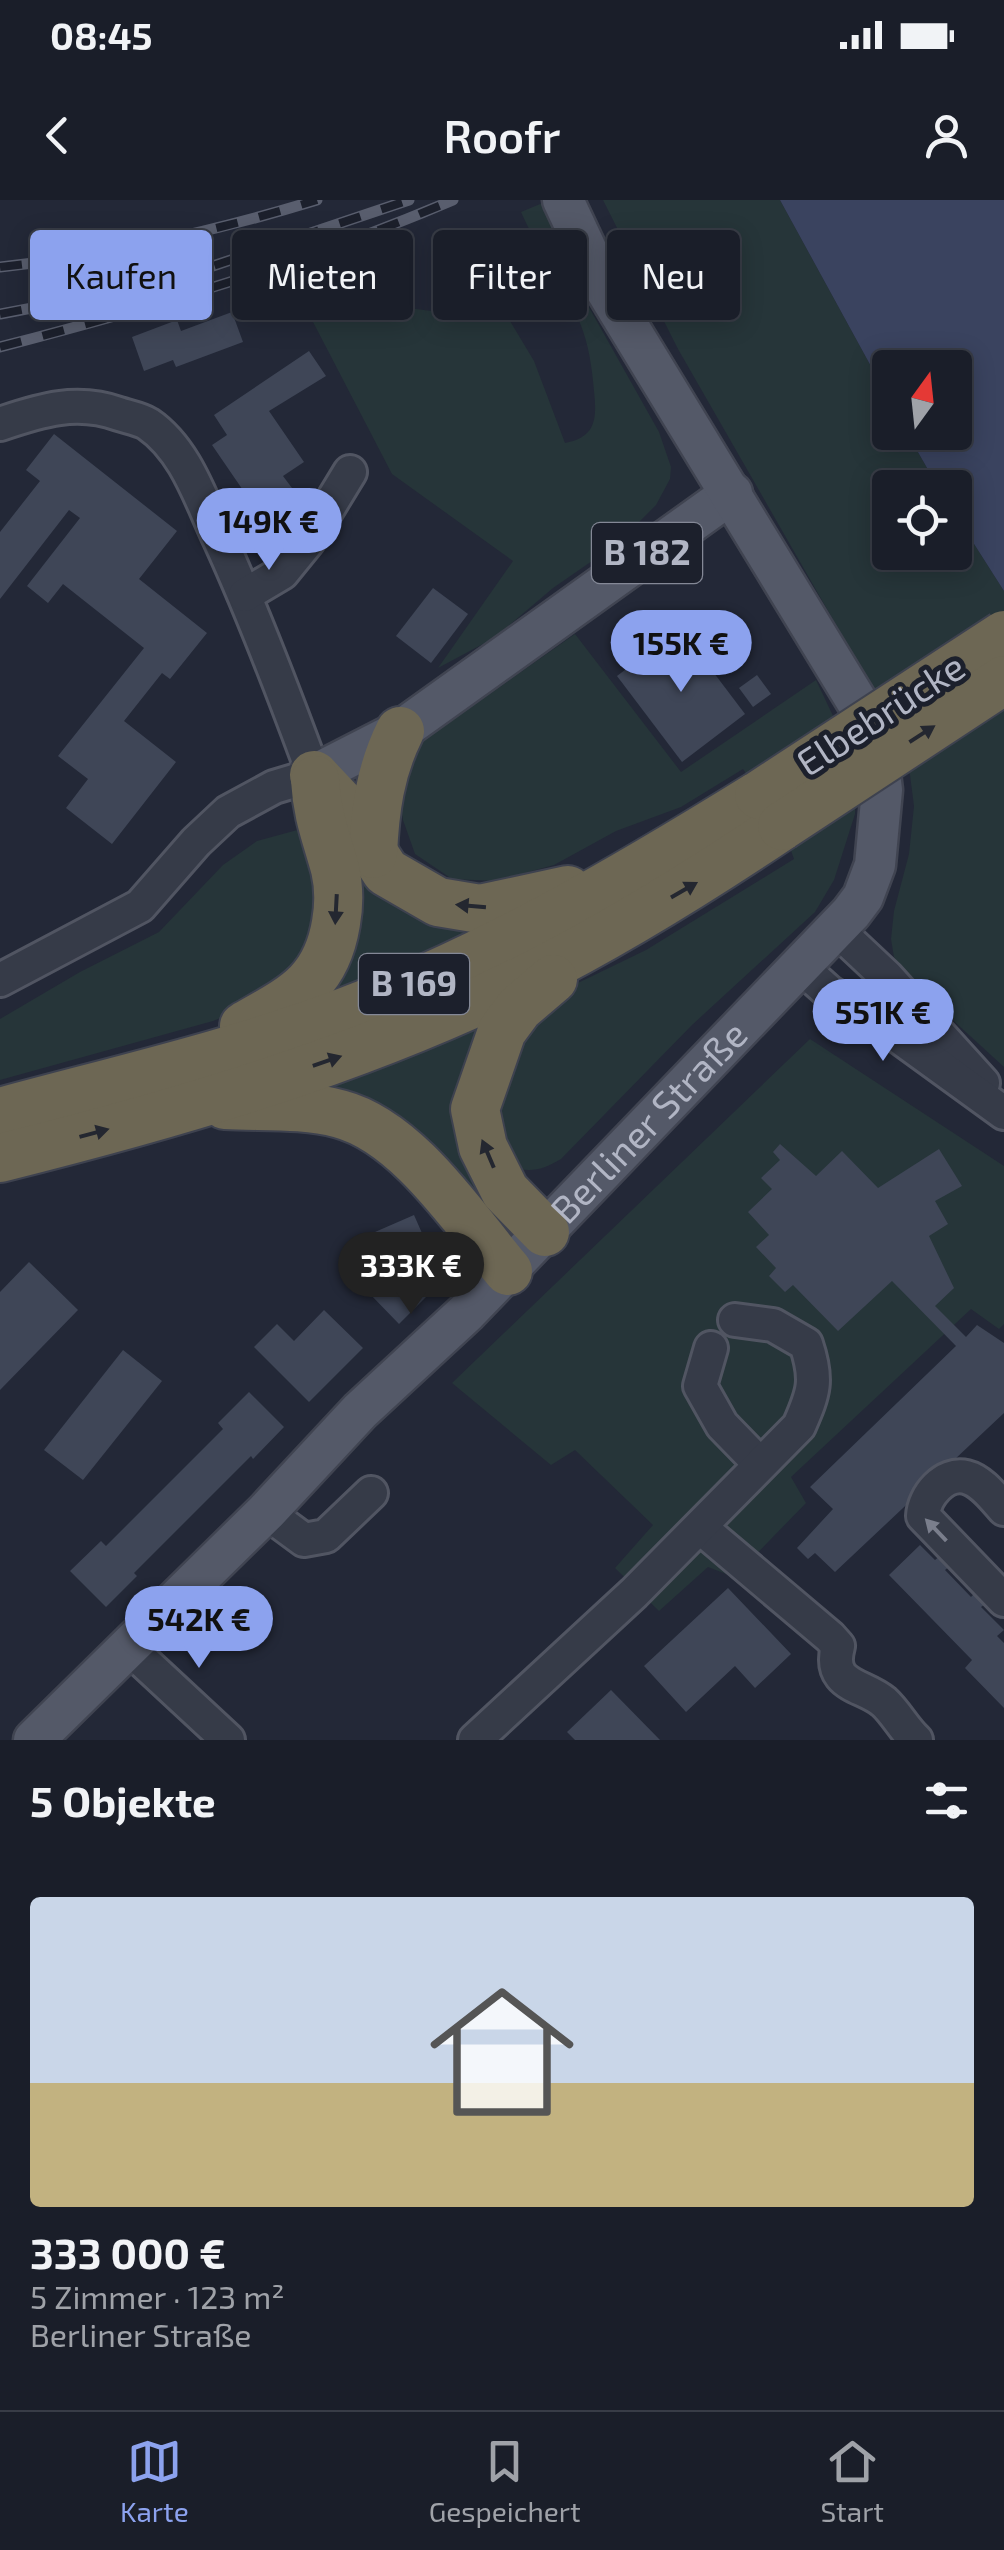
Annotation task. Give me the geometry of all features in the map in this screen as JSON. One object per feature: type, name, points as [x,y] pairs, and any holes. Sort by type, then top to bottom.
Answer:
[{"type":"highway","name":"Elbebrücke","points":[[770,811],[1004,635]]},
{"type":"highway","name":"Elbebrücke","points":[[770,811],[1004,680]]},
{"type":"highway","points":[[373,854],[375,810],[384,762],[400,731]]},
{"type":"highway","points":[[314,775],[343,806],[386,872],[438,902],[480,909],[537,899],[634,872]]},
{"type":"highway","points":[[191,1083],[320,972],[332,948],[338,909],[336,873],[317,815],[314,775]]},
{"type":"highway","name":"B 169","points":[[0,1158],[191,1083],[324,1019],[416,983],[547,921],[634,872],[770,811]]},
{"type":"highway","name":"B 169","points":[[0,1112],[191,1083],[368,1047],[527,978],[698,883],[770,811]]},
{"type":"highway","points":[[545,1232],[505,1191],[483,1147],[475,1109],[502,1031],[519,1008],[600,940]]},
{"type":"highway","points":[[191,1083],[326,1111],[366,1124],[392,1141],[420,1168],[508,1271]]},
{"type":"main road","name":"B 182","points":[[314,775],[400,731],[732,494],[603,285],[563,200]]},
{"type":"main road","name":"Berliner Straße","points":[[34,1740],[266,1512],[360,1412],[508,1271],[836,930],[863,896],[875,865],[882,790],[878,758],[862,710],[732,494]]},
{"type":"street","points":[[0,424],[65,406],[99,407],[146,422],[168,442],[187,467],[245,595],[314,775],[274,786],[228,812],[140,906],[0,980]]},
{"type":"street","points":[[245,595],[282,572],[308,541],[350,472]]},
{"type":"street","points":[[836,930],[887,977],[972,1068],[1004,1112]]},
{"type":"street","points":[[800,966],[829,992],[880,1023],[1004,1112]]},
{"type":"street","points":[[486,1737],[701,1528],[799,1426],[814,1394],[814,1368],[806,1344],[772,1325],[736,1320]]},
{"type":"street","points":[[711,1348],[700,1386],[722,1425],[760,1464]]},
{"type":"street","points":[[1004,1509],[982,1486],[965,1476],[947,1480],[930,1493],[923,1516],[1004,1600]]},
{"type":"street","points":[[266,1512],[304,1540],[326,1536],[371,1493]]},
{"type":"street","points":[[701,1528],[830,1637],[838,1646],[838,1668],[848,1683],[884,1702],[927,1736]]},
{"type":"street","points":[[128,1648],[228,1740]]},
{"type":"shaded area","points":[[603,200],[780,200],[872,368],[872,450],[917,450],[928,470],[872,470],[872,570],[972,570],[972,541],[1004,591],[1004,1067],[909,980],[894,957],[894,911],[909,854],[914,806],[898,733],[663,320],[740,320],[740,230],[618,230]]},
{"type":"shaded area","points":[[545,202],[555,230],[530,230],[521,212]]},
{"type":"shaded area","points":[[587,304],[659,432],[671,467],[670,479],[656,505],[618,543],[553,588],[494,638],[438,668],[513,561],[392,474],[312,320],[413,320],[413,309],[433,311],[433,320],[510,321],[534,361],[565,443],[589,431],[595,410],[592,374],[579,320],[587,320]]},
{"type":"shaded area","points":[[575,634],[681,772],[816,680],[843,737],[856,778],[855,814],[834,880],[815,912],[692,1025],[561,1159],[542,1168],[525,1170],[510,1167],[487,1094],[551,996],[646,950],[794,859],[782,826],[743,769],[681,807],[616,831],[554,865],[495,881],[452,879],[415,854],[403,820],[396,775],[420,743]]},
{"type":"shaded area","points":[[301,829],[321,881],[318,933],[267,999],[213,1021],[0,1080],[0,1019],[159,932],[223,865],[257,841]]},
{"type":"shaded area","points":[[348,870],[487,934],[305,1008]]},
{"type":"shaded area","points":[[503,1006],[466,1157],[476,1189],[496,1222],[286,1095]]},
{"type":"shaded area","points":[[810,1039],[1004,1166],[1004,1324],[999,1329],[971,1309],[791,1477],[806,1503],[734,1577],[708,1567],[659,1611],[615,1568],[653,1525],[575,1450],[551,1465],[452,1383]]},
{"type":"water","points":[[780,200],[1004,200],[1004,591],[972,541],[972,470],[928,470],[917,450],[972,450],[972,350],[872,350],[872,368]]},
{"type":"building","points":[[232,312],[243,342],[176,367],[173,360],[144,371],[132,337],[177,320],[181,331]]},
{"type":"building","points":[[309,351],[326,376],[269,411],[304,462],[283,476],[298,496],[283,509],[266,488],[249,499],[212,445],[227,435],[214,415]]},
{"type":"building","points":[[54,434],[177,531],[139,579],[207,633],[170,679],[162,673],[124,721],[176,762],[112,844],[66,808],[88,779],[58,756],[144,648],[63,584],[48,603],[27,586],[80,518],[69,510],[0,599],[0,532],[40,481],[26,470]]},
{"type":"building","points":[[433,588],[468,614],[431,663],[396,636]]},
{"type":"building","points":[[680,628],[745,714],[682,762],[617,676]]},
{"type":"building","points":[[757,675],[771,694],[753,707],[739,688]]},
{"type":"building","points":[[780,1144],[816,1176],[842,1151],[878,1188],[939,1149],[962,1186],[935,1201],[948,1224],[929,1236],[954,1288],[935,1306],[966,1337],[977,1325],[1004,1343],[1004,1413],[835,1572],[815,1553],[808,1559],[797,1548],[833,1509],[810,1487],[956,1346],[892,1281],[838,1331],[793,1285],[785,1292],[769,1276],[776,1268],[756,1247],[769,1235],[748,1212],[772,1189],[761,1178],[780,1160],[773,1152]]},
{"type":"building","points":[[414,1215],[440,1274],[438,1285],[399,1324],[369,1293],[388,1274],[390,1266],[375,1232]]},
{"type":"building","points":[[29,1262],[78,1310],[0,1390],[0,1292]]},
{"type":"building","points":[[324,1310],[363,1348],[309,1402],[254,1347],[277,1324],[294,1341]]},
{"type":"building","points":[[123,1350],[162,1381],[83,1480],[44,1450]]},
{"type":"building","points":[[249,1392],[284,1427],[134,1573],[137,1576],[106,1607],[70,1571],[101,1541],[106,1546],[223,1429],[218,1423]]},
{"type":"building","points":[[920,1545],[935,1560],[940,1556],[950,1566],[945,1570],[971,1597],[975,1593],[985,1604],[981,1607],[1004,1630],[997,1636],[1004,1643],[1004,1708],[965,1668],[972,1660],[889,1575]]},
{"type":"building","points":[[728,1588],[791,1654],[755,1688],[735,1666],[686,1712],[644,1666]]},
{"type":"building","points":[[611,1690],[660,1740],[575,1740],[567,1732]]},
{"type":"railway","points":[[0,267],[160,241],[317,200]]},
{"type":"railway","points":[[0,314],[106,294],[201,270],[409,200]]},
{"type":"railway","points":[[0,347],[229,282],[342,244],[453,200]]}]
